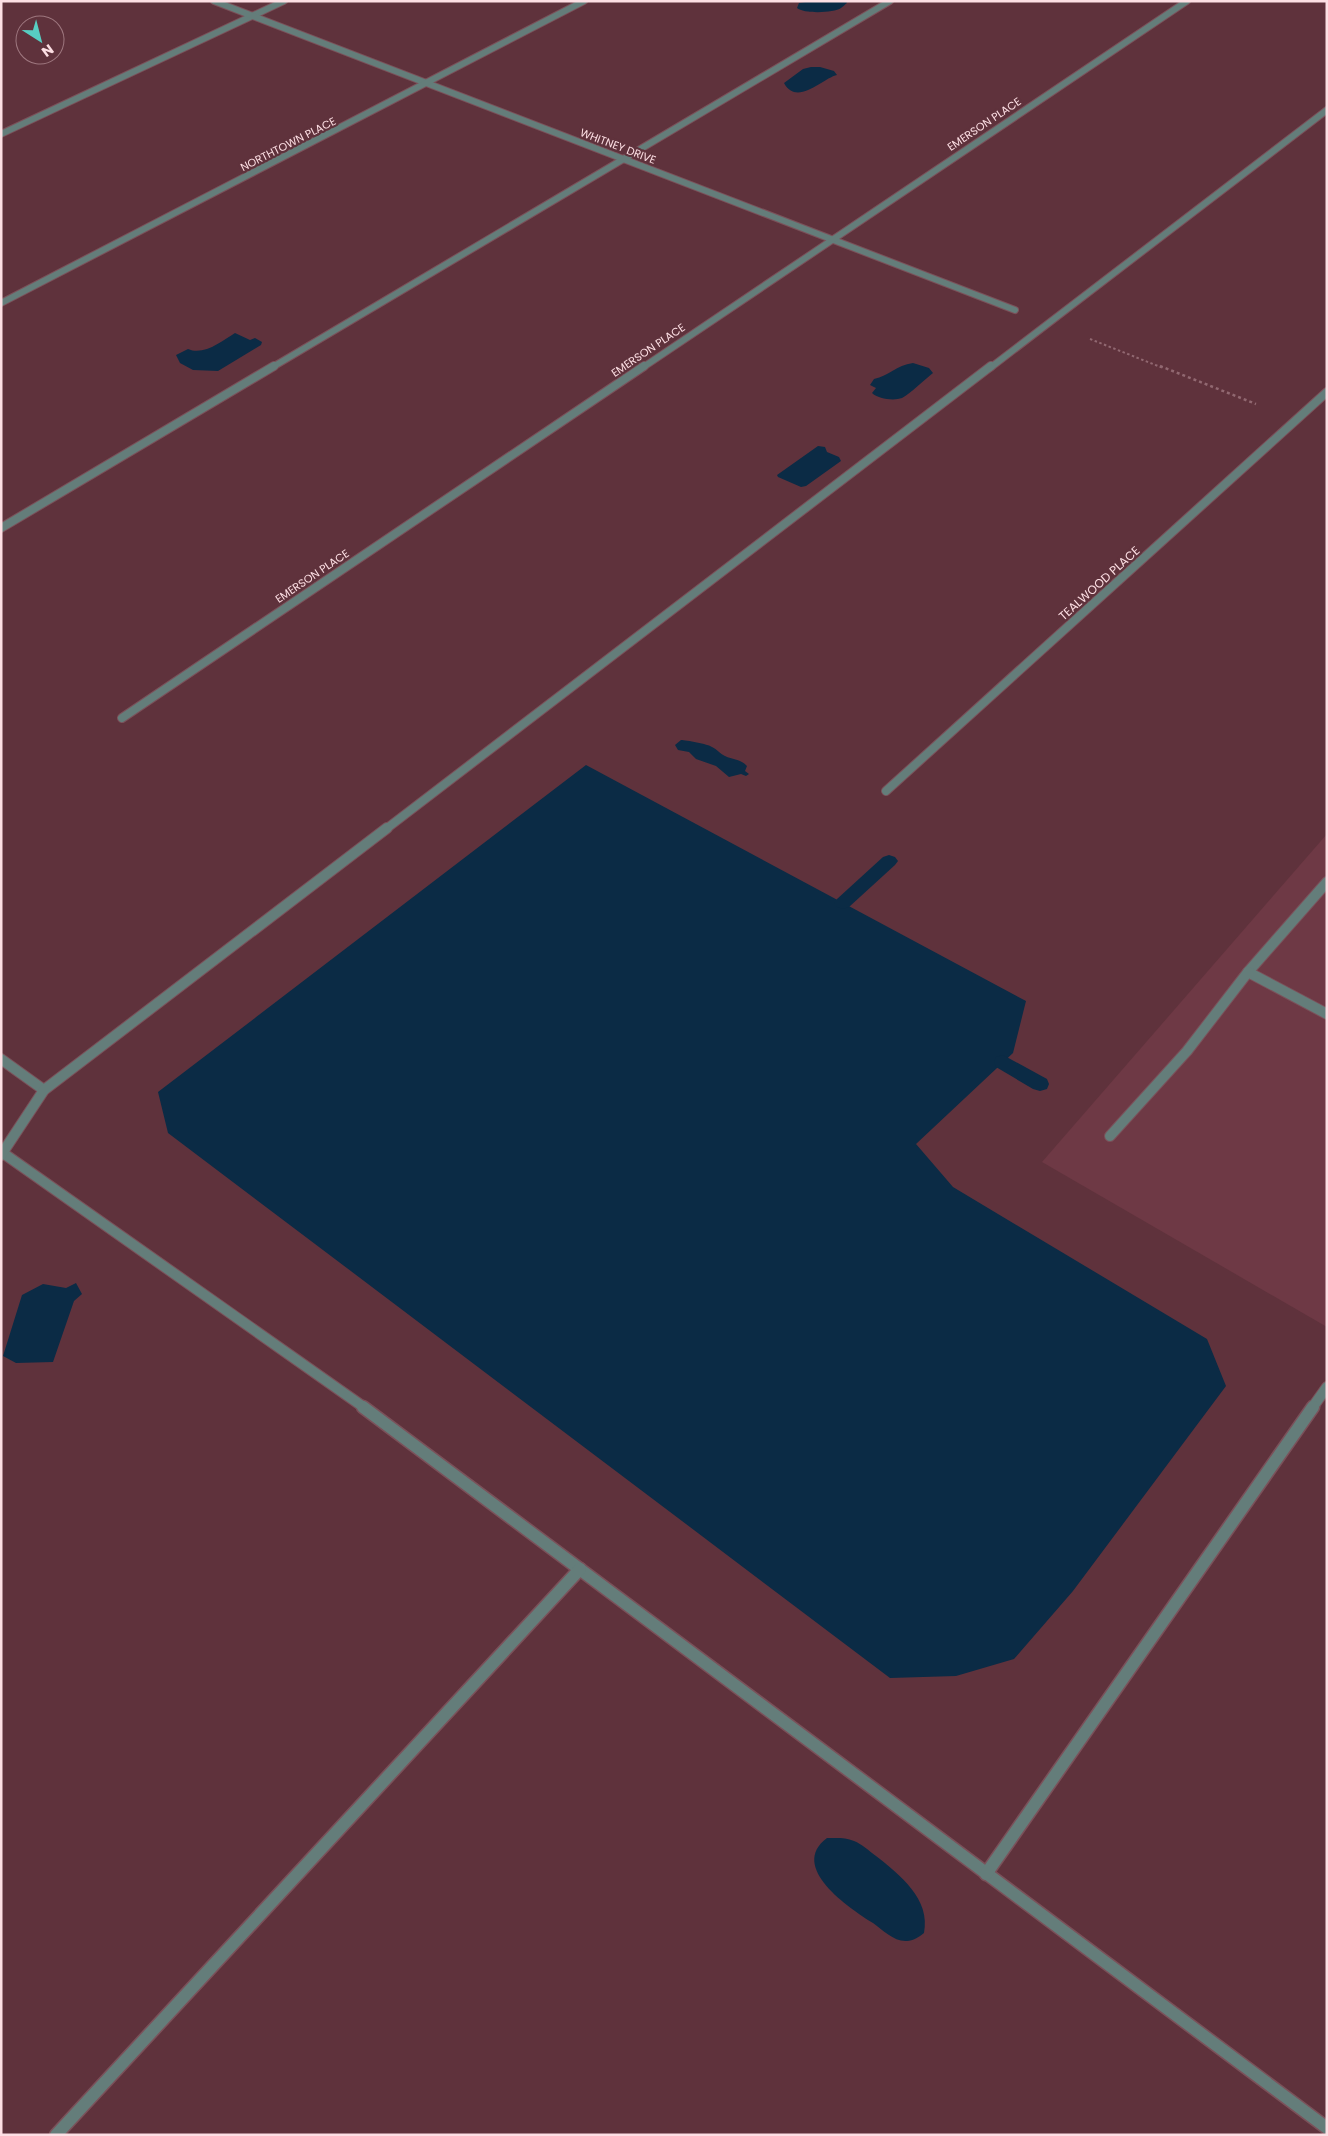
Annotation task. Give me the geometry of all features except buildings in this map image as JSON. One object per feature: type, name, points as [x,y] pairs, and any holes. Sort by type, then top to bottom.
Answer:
[{"type":"street","name":"WHITNEY DRIVE","points":[[214,1],[1015,310]]},
{"type":"street","points":[[1,134],[284,1]]},
{"type":"street","name":"NORTHTOWN PLACE","points":[[1,303],[584,1]]},
{"type":"street","points":[[1,528],[622,158],[890,1]]},
{"type":"street","name":"EMERSON PLACE","points":[[122,718],[1187,1]]},
{"type":"street","points":[[1327,110],[44,1090],[2,1154],[352,1398],[1327,2128]]},
{"type":"street","name":"TEALWOOD PLACE","points":[[886,791],[1327,392]]},
{"type":"street","points":[[1110,1136],[1187,1051],[1248,972],[1327,882]]},
{"type":"street","points":[[1248,972],[1327,1014]]},
{"type":"street","points":[[1,1059],[44,1090]]},
{"type":"street","points":[[986,1874],[1327,1387]]},
{"type":"street","points":[[56,2135],[580,1569]]},
{"type":"path","points":[[1048,323],[1297,419]]},
{"type":"shaded area","points":[[1327,834],[1327,1327],[1042,1162]]},
{"type":"water","points":[[846,1],[847,3],[837,10],[826,12],[812,12],[797,8],[799,3]]},
{"type":"water","points":[[820,67],[834,71],[837,75],[803,92],[789,90],[784,83],[803,69]]},
{"type":"water","points":[[235,333],[250,340],[255,338],[262,342],[261,345],[218,371],[193,370],[180,363],[176,355],[188,349],[200,351],[206,349]]},
{"type":"water","points":[[913,363],[929,368],[933,373],[902,398],[886,399],[872,393],[876,388],[870,385],[874,379]]},
{"type":"water","points":[[818,446],[825,447],[827,452],[839,457],[841,461],[806,486],[801,487],[778,477],[777,475]]},
{"type":"water","points":[[681,740],[710,746],[723,755],[742,762],[747,766],[745,771],[749,774],[746,776],[741,774],[729,777],[716,766],[696,759],[689,752],[678,750],[675,745]]},
{"type":"water","points":[[586,765],[1026,1001],[1013,1053],[916,1144],[953,1187],[1207,1339],[1226,1386],[1073,1591],[1014,1659],[956,1676],[890,1678],[168,1133],[158,1092]]},
{"type":"water","points":[[76,1283],[82,1294],[74,1301],[53,1362],[16,1363],[3,1356],[22,1295],[43,1284],[66,1288]]},
{"type":"water","points":[[827,1838],[844,1838],[857,1842],[904,1880],[912,1889],[923,1909],[924,1933],[911,1940],[898,1940],[850,1907],[826,1886],[818,1874],[814,1861],[817,1849]]},
{"type":"waterway","points":[[843,903],[889,861]]},
{"type":"waterway","points":[[1003,1062],[1040,1084]]}]
